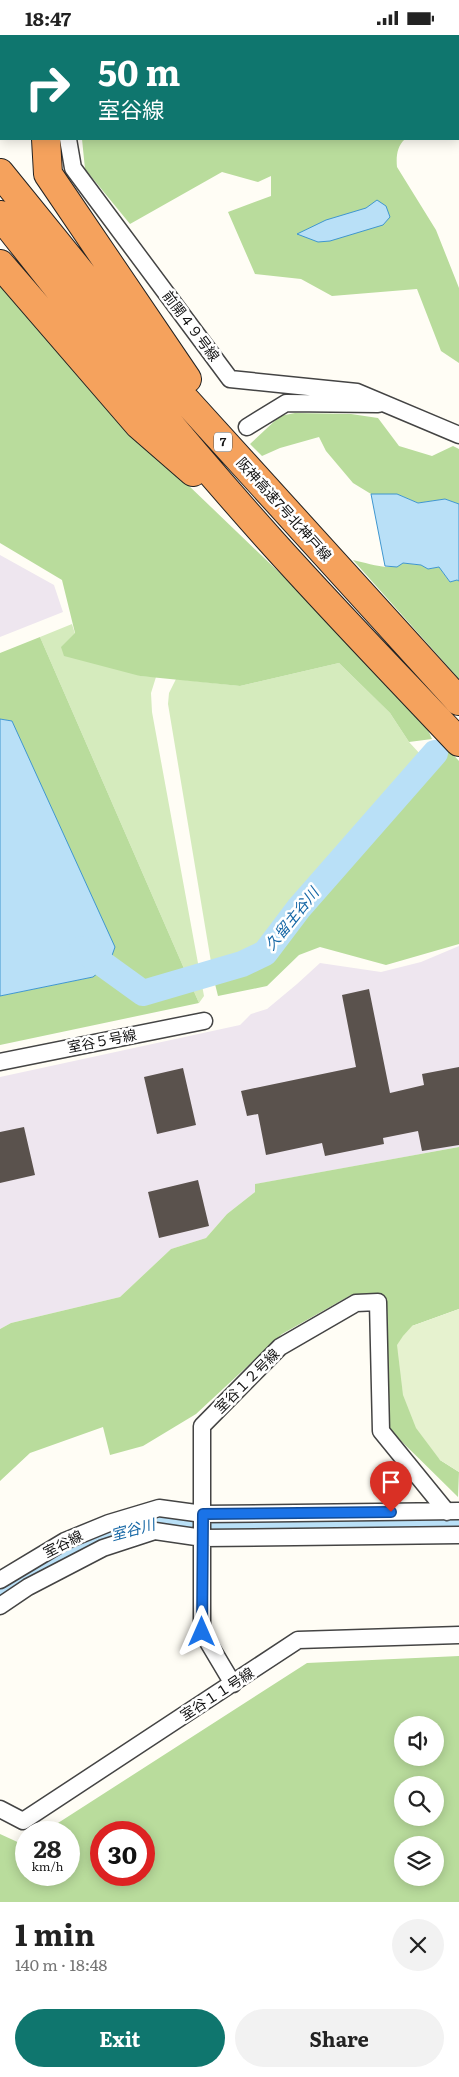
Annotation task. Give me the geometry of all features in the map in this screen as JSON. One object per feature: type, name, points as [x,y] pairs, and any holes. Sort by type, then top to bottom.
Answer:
[{"type":"highway","points":[[46,140],[48,174],[249,471]]},
{"type":"highway","name":"阪神高速7号北神戸線","points":[[0,173],[171,384],[459,701]]},
{"type":"highway","name":"7","points":[[0,215],[150,402],[271,541],[459,742]]},
{"type":"highway","points":[[0,264],[139,425],[271,541]]},
{"type":"street","name":"前開４９号線","points":[[68,140],[73,168],[230,379],[357,392],[459,435]]},
{"type":"street","points":[[247,427],[286,403],[388,404]]},
{"type":"street","name":"室谷５号線","points":[[0,1062],[204,1021]]},
{"type":"street","name":"室谷１２号線","points":[[233,1684],[202,1632],[202,1426],[280,1347],[356,1303],[378,1302],[381,1431],[453,1512]]},
{"type":"street","name":"室谷線","points":[[0,1580],[65,1541],[109,1523],[159,1508],[203,1514],[453,1512]]},
{"type":"street","points":[[0,1606],[28,1587],[103,1548],[154,1531],[203,1538],[459,1535]]},
{"type":"street","name":"室谷１１号線","points":[[0,1809],[23,1821],[298,1640],[459,1635]]},
{"type":"shaded area","points":[[0,555],[54,585],[63,612],[0,637]]},
{"type":"shaded area","points":[[459,946],[459,1147],[256,1184],[255,1192],[227,1214],[206,1238],[171,1249],[120,1297],[11,1323],[0,1329],[0,1077],[240,1025],[251,1014],[267,1009],[320,963],[381,972],[421,962]]},
{"type":"green space","points":[[82,140],[404,140],[398,152],[397,167],[436,230],[459,288],[459,363],[441,351],[417,289],[332,296],[301,279],[255,274],[228,212],[271,196],[271,176],[258,182],[222,172],[130,224],[85,169]]},
{"type":"green space","points":[[0,276],[138,437],[284,577],[428,730],[432,739],[409,742],[390,713],[339,663],[240,686],[140,676],[64,656],[61,647],[75,633],[62,580],[0,543]]},
{"type":"green space","points":[[295,413],[351,414],[378,418],[399,446],[432,456],[453,446],[459,449],[459,504],[445,499],[418,503],[397,494],[371,494],[353,483],[326,451],[319,437],[280,448],[262,456],[250,444],[280,416]]},
{"type":"green space","points":[[353,560],[385,567],[398,566],[403,563],[421,565],[428,569],[439,567],[450,582],[459,581],[459,679]]},
{"type":"green space","points":[[72,624],[75,634],[140,676],[156,677],[151,693],[152,712],[204,996],[199,1003],[40,637]]},
{"type":"green space","points":[[40,637],[199,1003],[0,1045],[0,996],[93,977],[12,721],[0,719],[0,653]]},
{"type":"green space","points":[[339,663],[390,713],[409,742],[421,755],[366,814],[259,946],[250,953],[237,957],[239,974],[214,980],[168,704],[169,693],[176,679],[240,686]]},
{"type":"green space","points":[[447,748],[459,761],[459,944],[386,965],[320,947],[299,955],[267,986],[218,996],[214,980],[243,974],[269,958]]},
{"type":"green space","points":[[459,1147],[459,1309],[412,1326],[440,1460],[459,1472],[458,1497],[389,1429],[383,1294],[351,1295],[282,1334],[196,1414],[143,1446],[110,1455],[103,1427],[30,1453],[0,1481],[0,1329],[11,1323],[120,1297],[171,1249],[206,1238],[227,1214],[255,1192],[255,1184]]},
{"type":"green space","points":[[459,1309],[459,1472],[440,1460],[416,1428],[403,1395],[397,1345],[412,1326]]},
{"type":"green space","points":[[459,1656],[459,1902],[0,1902],[0,1834],[15,1841],[15,1886],[80,1886],[80,1821],[61,1821],[307,1663]]},
{"type":"water","points":[[377,200],[386,206],[390,217],[383,225],[330,241],[318,242],[297,234],[326,220],[366,208]]},
{"type":"water","points":[[371,494],[397,494],[418,503],[445,499],[459,504],[459,581],[450,582],[439,567],[428,569],[421,565],[403,563],[397,567],[385,566]]},
{"type":"water","points":[[0,719],[12,721],[115,947],[109,964],[93,977],[0,996]]},
{"type":"building","points":[[369,989],[390,1093],[424,1085],[422,1074],[459,1067],[459,1145],[422,1151],[418,1131],[383,1138],[384,1144],[325,1156],[322,1143],[266,1155],[258,1114],[247,1116],[241,1091],[356,1067],[342,995]]},
{"type":"building","points":[[183,1068],[196,1125],[157,1134],[144,1077]]},
{"type":"building","points":[[24,1127],[35,1175],[0,1183],[0,1132]]},
{"type":"building","points":[[198,1180],[209,1226],[159,1238],[148,1192]]},
{"type":"waterway","name":"久留主谷川","points":[[82,949],[143,993],[242,964],[265,953],[299,908],[435,753]]},
{"type":"waterway","name":"室谷川","points":[[0,1591],[38,1568],[97,1540],[157,1522],[257,1526],[459,1525]]},
{"type":"route","points":[[202,1632],[203,1514],[391,1512]]}]
